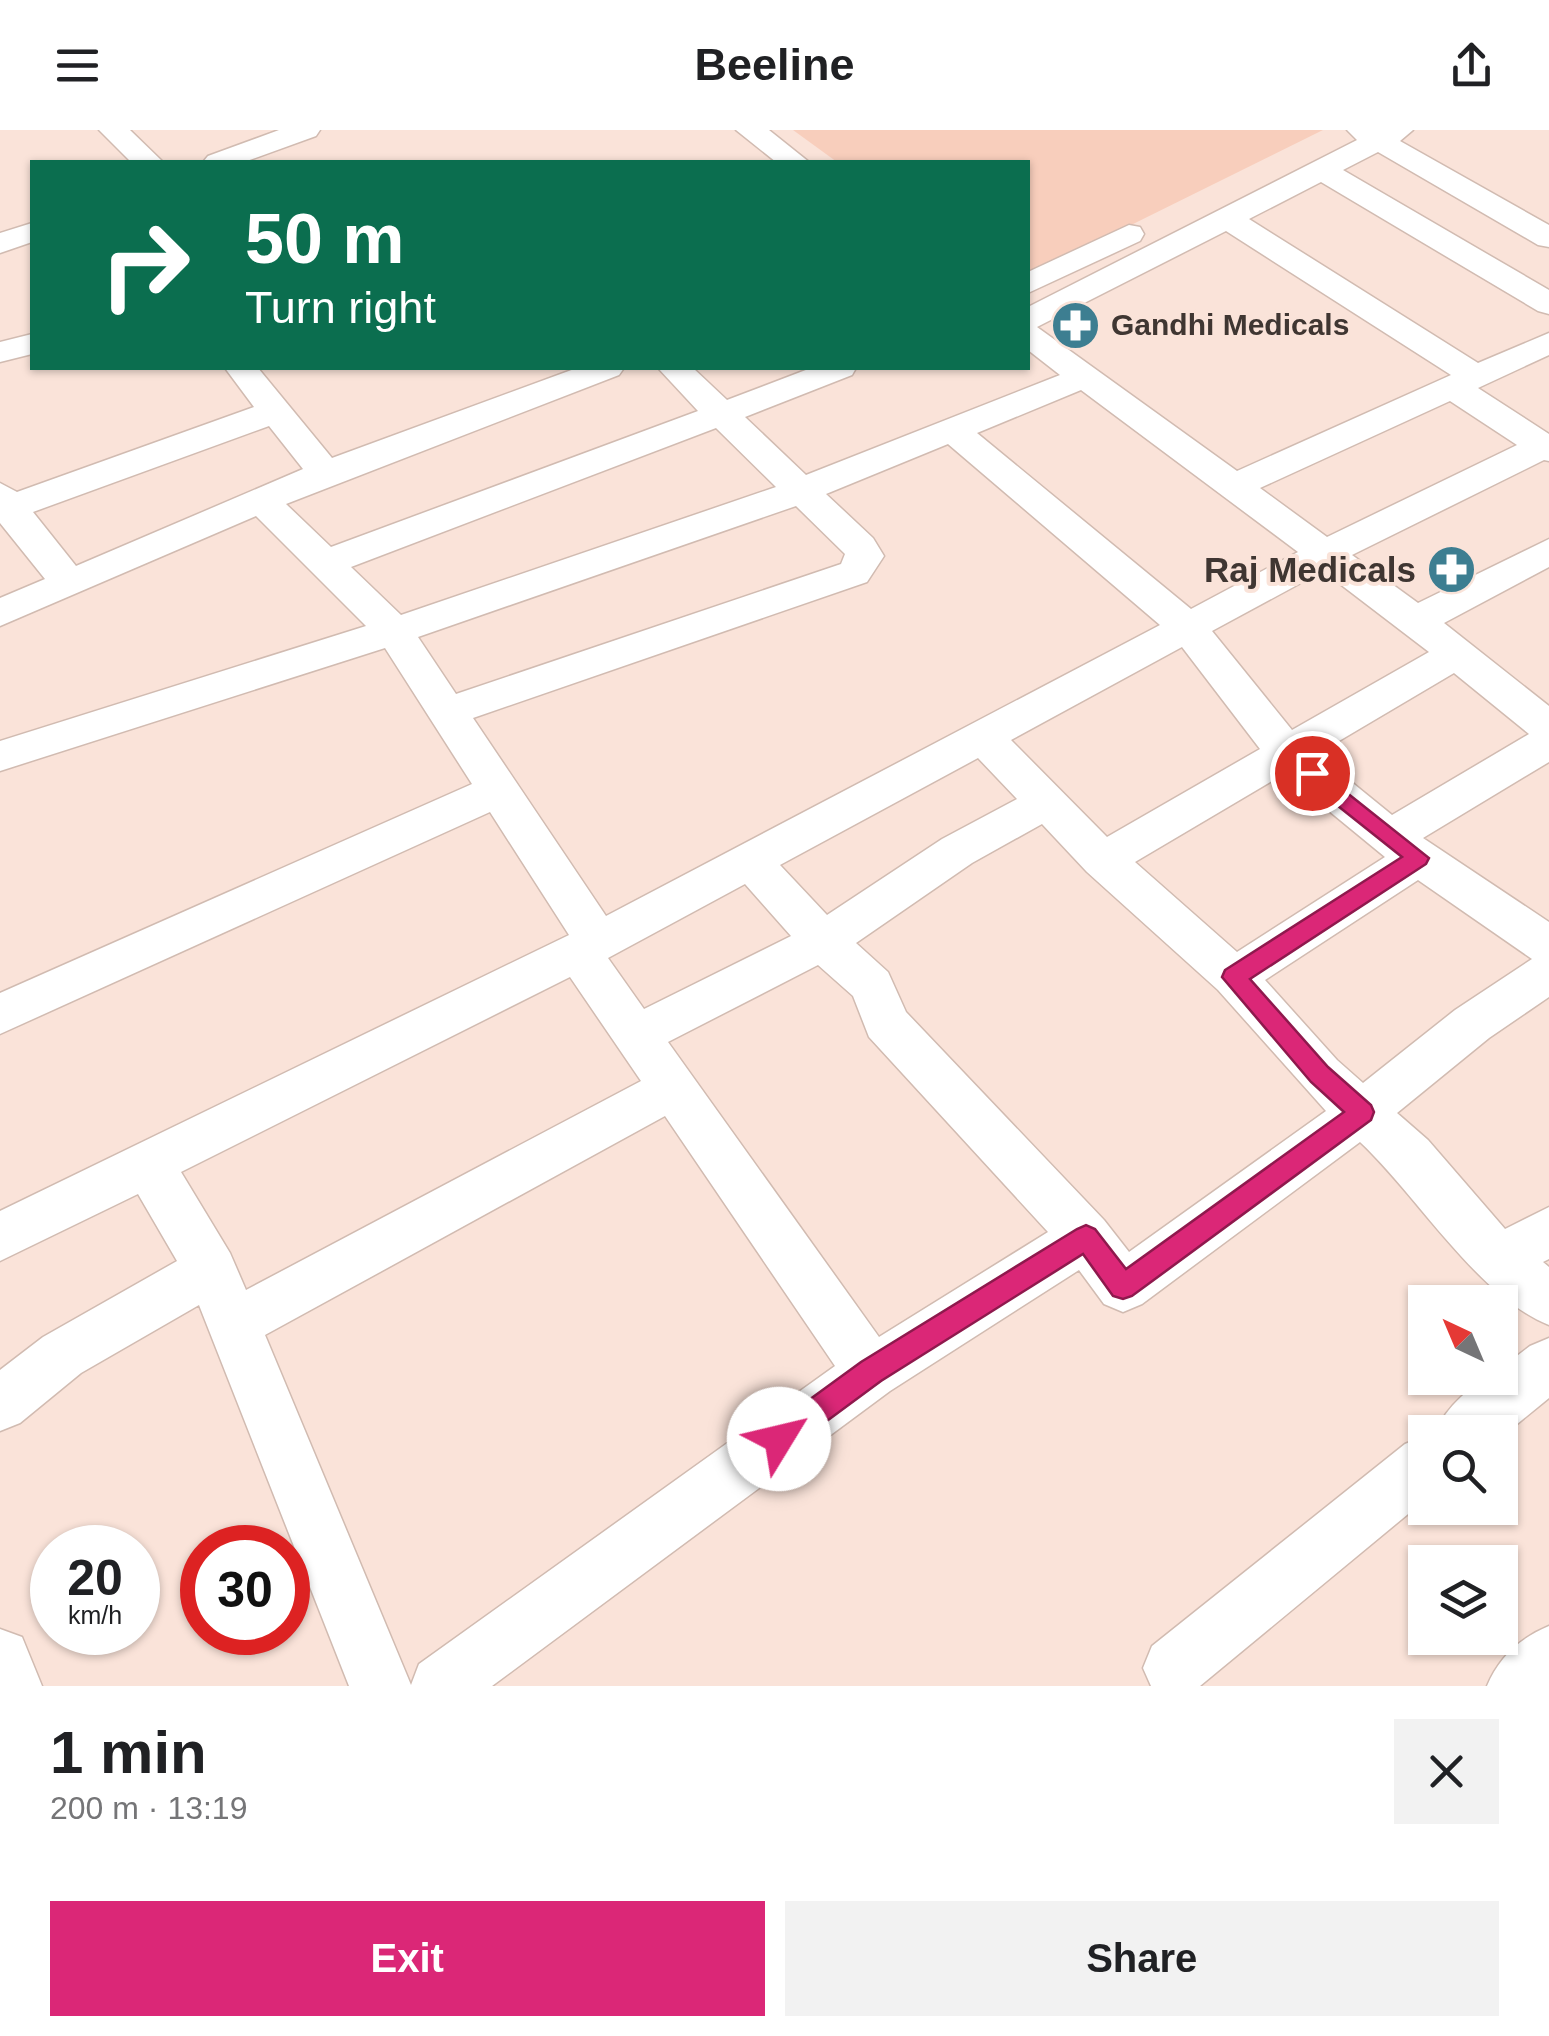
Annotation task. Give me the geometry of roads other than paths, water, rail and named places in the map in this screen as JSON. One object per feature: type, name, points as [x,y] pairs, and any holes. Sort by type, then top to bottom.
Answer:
[{"type":"street","points":[[112,130],[146,160]]},
{"type":"street","points":[[224,160],[306,130]]},
{"type":"street","points":[[750,130],[791,160]]},
{"type":"street","points":[[1030,283],[1341,130]]},
{"type":"street","points":[[1030,319],[1322,170],[1379,133],[1549,238]]},
{"type":"street","points":[[1322,170],[1549,304]]},
{"type":"street","points":[[0,1238],[588,947],[1325,554],[1546,448],[1466,382],[1228,218]]},
{"type":"street","points":[[0,244],[30,233]]},
{"type":"street","points":[[1030,337],[1416,621],[1549,728]]},
{"type":"street","points":[[1233,487],[1549,343]]},
{"type":"street","points":[[0,352],[30,344]]},
{"type":"street","points":[[243,370],[325,473]]},
{"type":"street","points":[[0,613],[325,473],[602,370]]},
{"type":"street","points":[[447,712],[854,574],[865,556],[860,547],[676,370]]},
{"type":"street","points":[[324,563],[835,370]]},
{"type":"street","points":[[0,756],[394,631],[804,489],[1084,376]]},
{"type":"street","points":[[69,583],[3,505],[276,411]]},
{"type":"street","points":[[952,430],[1188,627],[1286,752],[1404,848],[1549,946]]},
{"type":"street","points":[[262,501],[394,631],[499,790],[636,1035],[871,1372]]},
{"type":"street","points":[[1416,621],[1549,551]]},
{"type":"street","points":[[1104,860],[1456,654]]},
{"type":"street","points":[[983,736],[1104,860],[1234,977],[1320,1075],[1410,1156],[1502,1259],[1549,1300]]},
{"type":"street","points":[[1234,977],[1549,742]]},
{"type":"street","points":[[0,1014],[499,790]]},
{"type":"street","points":[[636,1035],[823,941],[957,852],[1045,803]]},
{"type":"street","points":[[750,861],[823,941],[872,985],[886,1023],[1086,1237],[1123,1287],[1362,1112],[1472,1024],[1549,972]]},
{"type":"street","points":[[232,1325],[672,1088]]},
{"type":"street","points":[[148,1164],[211,1270],[380,1686]]},
{"type":"street","points":[[1502,1259],[1549,1231]]},
{"type":"street","points":[[441,1686],[871,1372],[1086,1237]]},
{"type":"street","points":[[0,1404],[62,1355],[211,1270]]},
{"type":"street","points":[[1485,1415],[1549,1364]]},
{"type":"street","points":[[1174,1668],[1408,1478]]},
{"type":"street","points":[[1518,1686],[1549,1656]]},
{"type":"street","points":[[0,1659],[10,1686]]},
{"type":"place","name":"Gandhi Medicals","points":[[1076,325]]},
{"type":"place","name":"Raj Medicals","points":[[1451,570]]}]
